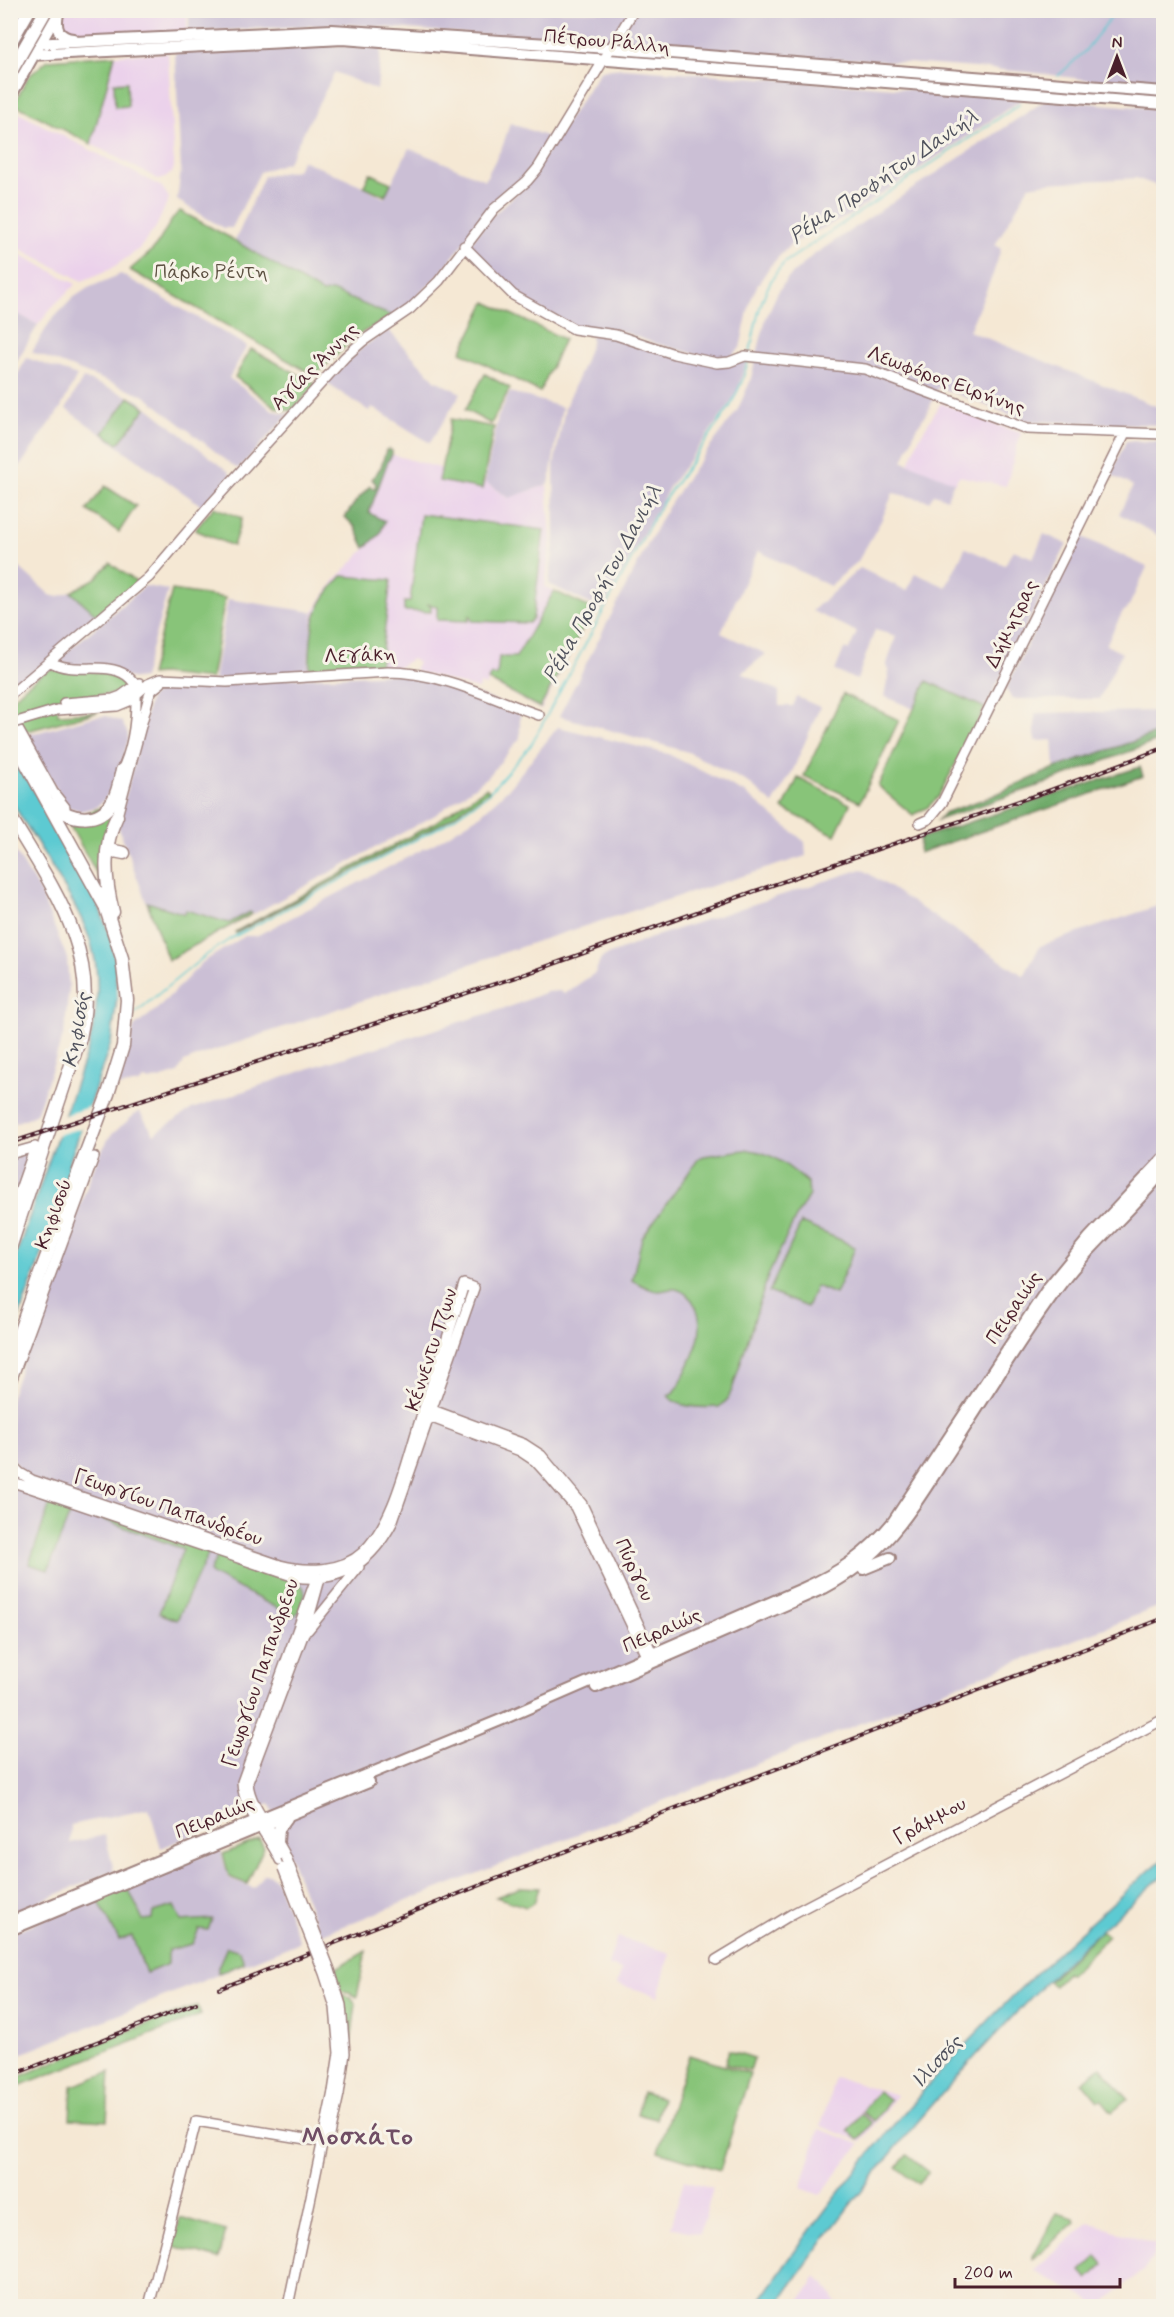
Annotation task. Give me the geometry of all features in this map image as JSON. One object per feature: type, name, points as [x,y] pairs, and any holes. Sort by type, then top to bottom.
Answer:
[{"type":"highway","points":[[12,44],[29,10]]},
{"type":"highway","points":[[15,76],[46,10]]},
{"type":"highway","points":[[16,735],[45,795],[105,906],[119,947]]},
{"type":"highway","points":[[45,795],[58,809],[68,815],[85,818],[97,816],[104,812],[112,802],[122,770]]},
{"type":"highway","points":[[10,816],[70,921],[81,956],[85,989],[80,1038],[10,1248]]},
{"type":"highway","points":[[10,1359],[111,1085],[126,1030],[126,985],[117,924],[108,888],[107,855],[117,816]]},
{"type":"highway","points":[[107,855],[114,851],[124,853]]},
{"type":"highway","points":[[35,1147],[72,1037],[85,989]]},
{"type":"highway","points":[[94,1157],[96,1127]]},
{"type":"main road","points":[[10,96],[15,76],[34,54],[59,10]]},
{"type":"main road","points":[[59,10],[57,21],[59,34],[64,38],[79,40]]},
{"type":"main road","points":[[10,22],[12,12]]},
{"type":"main road","points":[[10,28],[12,44],[34,54]]},
{"type":"main road","name":"Πέτρου Ράλλη","points":[[12,44],[332,30],[1164,92]]},
{"type":"main road","name":"Πέτρου Ράλλη","points":[[10,56],[343,39],[1164,104]]},
{"type":"main road","points":[[15,76],[62,52]]},
{"type":"main road","points":[[10,63],[13,80],[10,96]]},
{"type":"main road","name":"Πειραιώς","points":[[10,1922],[262,1822],[289,1815],[650,1659],[820,1581],[852,1562],[872,1546],[901,1512],[1055,1278],[1084,1243],[1164,1158]]},
{"type":"main road","name":"Πειραιώς","points":[[10,1930],[650,1659],[806,1596],[843,1577],[876,1553],[895,1532],[1054,1292],[1090,1248],[1164,1170]]},
{"type":"main road","points":[[843,1577],[890,1558]]},
{"type":"main road","points":[[278,1842],[279,1829],[289,1815]]},
{"type":"street","name":"Αγίας Άννης","points":[[10,695],[149,577],[212,503],[331,372],[363,341],[403,314],[444,275],[494,209],[535,171],[634,10]]},
{"type":"street","name":"Λεωφόρος Ειρήνης","points":[[464,246],[513,296],[578,330],[616,335],[674,354],[717,363],[749,356],[865,369],[1027,429],[1164,434]]},
{"type":"street","name":"Δήμητρας","points":[[921,823],[929,819],[942,803],[1125,433]]},
{"type":"street","points":[[51,662],[65,667],[122,673],[128,676],[146,706]]},
{"type":"street","name":"Λεγάκη","points":[[137,690],[156,676],[227,682],[398,672],[456,684],[539,715]]},
{"type":"street","points":[[117,816],[146,706],[154,687],[175,679]]},
{"type":"street","points":[[10,724],[57,707],[112,707],[129,701],[137,690]]},
{"type":"street","points":[[137,690],[137,711],[122,770],[107,799],[100,807],[88,812],[72,810],[58,800],[16,735],[10,716],[113,699],[137,690]]},
{"type":"street","points":[[112,707],[128,714],[134,726]]},
{"type":"street","points":[[10,1154],[35,1147]]},
{"type":"street","name":"Κηφισού","points":[[10,1218],[35,1147]]},
{"type":"street","name":"Κηφισού","points":[[10,1384],[94,1157]]},
{"type":"street","name":"Κέννεντυ Τζων","points":[[317,1574],[344,1572],[362,1562],[379,1545],[392,1523],[427,1412],[464,1284],[474,1288],[427,1412],[392,1506],[377,1535],[358,1556],[317,1574]]},
{"type":"street","name":"Πύργου","points":[[427,1412],[524,1444],[544,1459],[582,1504],[650,1659]]},
{"type":"street","name":"Γεωργίου Παπανδρέου","points":[[10,1463],[32,1480],[280,1565],[317,1574]]},
{"type":"street","name":"Γεωργίου Παπανδρέου","points":[[10,1481],[297,1578],[317,1574]]},
{"type":"street","points":[[302,1637],[362,1562]]},
{"type":"street","name":"Γεωργίου Παπανδρεου","points":[[262,1822],[243,1791],[243,1775],[317,1574]]},
{"type":"street","name":"Γεωργίου Παπανδρεου","points":[[262,1822],[249,1788],[249,1777],[318,1591],[317,1574]]},
{"type":"street","points":[[297,1578],[306,1586],[309,1598]]},
{"type":"street","name":"Γράμμου","points":[[716,1960],[792,1914],[1164,1719]]},
{"type":"street","points":[[262,1822],[278,1842],[330,1970],[341,2005],[345,2054],[330,2135],[324,2142],[288,2307]]},
{"type":"street","points":[[262,1822],[283,1859]]},
{"type":"street","points":[[149,2307],[196,2121],[324,2142]]},
{"type":"shaded area","points":[[66,11],[187,11],[187,32],[76,37],[63,34],[61,20]]},
{"type":"shaded area","points":[[189,11],[1163,11],[1163,85],[1113,83],[1028,72],[856,59],[768,58],[346,24],[189,32]]},
{"type":"shaded area","points":[[329,45],[381,48],[377,90],[335,72],[288,162],[260,172],[232,228],[223,228],[177,200],[181,170],[175,53]]},
{"type":"shaded area","points":[[168,53],[174,167],[172,173],[160,180],[91,144],[115,55]]},
{"type":"shaded area","points":[[623,68],[1024,98],[850,215],[792,243],[770,266],[757,286],[750,302],[740,348],[729,358],[711,358],[654,343],[618,330],[611,329],[610,332],[582,330],[526,302],[471,248],[470,244],[488,220],[524,187],[601,70]]},
{"type":"shaded area","points":[[1046,100],[1163,109],[1163,188],[1136,178],[1029,186],[995,245],[1001,249],[969,331],[1163,409],[1163,425],[1027,421],[938,387],[929,409],[916,429],[903,461],[954,482],[947,499],[934,494],[929,501],[893,493],[881,521],[858,561],[830,586],[758,551],[721,633],[766,654],[742,673],[779,691],[779,706],[793,706],[797,697],[820,707],[793,770],[773,804],[747,782],[688,752],[559,716],[662,517],[687,478],[737,411],[750,382],[766,318],[786,280],[812,256]]},
{"type":"shaded area","points":[[11,109],[162,187],[169,198],[156,227],[139,249],[111,269],[82,281],[11,244]]},
{"type":"shaded area","points":[[510,123],[551,138],[534,167],[517,184],[504,190],[439,275],[408,305],[392,316],[332,291],[322,293],[235,241],[264,176],[297,170],[302,160],[363,186],[384,198],[409,148],[485,180],[503,145]]},
{"type":"shaded area","points":[[10,249],[76,284],[55,304],[38,325],[11,310]]},
{"type":"shaded area","points":[[121,274],[247,346],[229,378],[274,411],[289,414],[239,468],[236,468],[145,396],[32,352],[50,322],[73,298],[88,288]]},
{"type":"shaded area","points":[[11,310],[38,325],[11,371]]},
{"type":"shaded area","points":[[388,330],[435,380],[461,393],[430,443],[372,407],[369,411],[326,383],[362,348]]},
{"type":"shaded area","points":[[591,335],[605,335],[688,359],[747,359],[738,388],[730,404],[670,486],[601,609],[549,584],[555,537],[554,465],[565,408],[591,343]]},
{"type":"shaded area","points":[[27,358],[77,376],[60,409],[11,479],[11,385]]},
{"type":"shaded area","points":[[83,378],[138,400],[229,472],[231,476],[202,506],[66,409]]},
{"type":"shaded area","points":[[510,392],[562,407],[549,484],[509,498],[485,482],[498,417]]},
{"type":"shaded area","points":[[941,403],[1021,433],[1006,486],[959,476],[955,483],[909,464],[919,438]]},
{"type":"shaded area","points":[[1126,441],[1163,442],[1163,538],[1119,514],[1133,486],[1111,475]]},
{"type":"shaded area","points":[[390,454],[482,480],[508,498],[547,485],[551,540],[545,587],[594,609],[541,710],[488,681],[486,686],[480,684],[478,689],[415,671],[418,663],[412,659],[395,669],[307,673],[313,612],[334,581],[380,534],[385,521],[369,514]]},
{"type":"shaded area","points":[[1044,534],[1067,544],[985,708],[927,681],[914,709],[884,696],[889,674],[887,664],[896,636],[875,630],[857,680],[835,671],[844,649],[849,650],[857,632],[812,611],[860,568],[907,591],[915,573],[946,587],[965,548],[1005,565],[1013,550],[1033,558]]},
{"type":"shaded area","points":[[1080,536],[1147,567],[1128,608],[1122,613],[1106,645],[1122,653],[1099,699],[1012,699],[1006,689]]},
{"type":"shaded area","points":[[11,560],[50,595],[57,597],[71,592],[99,617],[11,691]]},
{"type":"shaded area","points":[[145,586],[168,590],[143,678],[136,679],[62,663],[62,656]]},
{"type":"shaded area","points":[[228,599],[313,612],[307,673],[214,680]]},
{"type":"shaded area","points":[[398,674],[458,687],[520,710],[520,738],[488,777],[435,815],[168,961],[118,826],[150,699],[163,684]]},
{"type":"shaded area","points":[[1163,711],[1163,731],[1055,768],[1053,740],[1035,741],[1035,713]]},
{"type":"shaded area","points":[[106,716],[122,722],[128,734],[120,770],[106,798],[96,807],[81,811],[68,807],[24,736],[94,717]]},
{"type":"shaded area","points":[[558,727],[668,754],[745,793],[805,842],[806,856],[547,938],[201,1055],[184,1062],[178,1073],[150,1081],[144,1079],[139,1083],[118,1087],[134,1027],[157,1009],[203,962],[245,936],[256,936],[437,842],[480,815],[508,789]]},
{"type":"shaded area","points":[[10,843],[40,892],[67,958],[69,988],[64,1033],[37,1112],[33,1116],[11,1124]]},
{"type":"shaded area","points":[[862,869],[1024,976],[1040,946],[1163,904],[1163,1605],[320,1935],[270,1804],[161,1848],[149,1808],[71,1825],[70,1843],[105,1835],[114,1871],[11,1913],[10,1484],[16,1485],[20,1469],[11,1458],[10,1398],[96,1162],[110,1136],[139,1111],[154,1134],[192,1109],[316,1066],[512,1006],[546,992],[560,991],[564,994],[595,973],[601,959],[605,956],[659,935]]},
{"type":"shaded area","points":[[28,1155],[11,1211],[11,1157]]},
{"type":"shaded area","points":[[220,1848],[228,1878],[254,1888],[263,1874],[269,1874],[277,1882],[300,1942],[11,2058],[11,1933],[97,1898],[132,1935],[146,1973],[167,1950],[212,1919],[143,1920],[127,1886]]},
{"type":"shaded area","points":[[617,1937],[670,1953],[658,1996],[617,1984],[621,1970],[608,1965]]},
{"type":"shaded area","points":[[835,2077],[897,2095],[861,2142],[821,2126]]},
{"type":"shaded area","points":[[819,2129],[860,2144],[820,2195],[801,2188]]},
{"type":"shaded area","points":[[684,2180],[713,2188],[700,2234],[671,2227]]},
{"type":"shaded area","points":[[1089,2222],[1156,2245],[1152,2259],[1145,2269],[1100,2305],[1034,2271]]},
{"type":"shaded area","points":[[816,2277],[825,2284],[838,2306],[797,2306]]},
{"type":"green space","points":[[115,55],[91,144],[14,104],[28,77],[48,60]]},
{"type":"green space","points":[[127,82],[128,106],[115,107],[114,83]]},
{"type":"green space","points":[[370,173],[391,183],[385,196],[364,186]]},
{"type":"green space","name":"Πάρκο Ρέντη","points":[[180,211],[227,236],[322,293],[332,291],[392,316],[356,336],[315,376],[130,270],[155,247]]},
{"type":"green space","points":[[486,302],[564,339],[540,392],[461,352]]},
{"type":"green space","points":[[251,349],[316,384],[292,411],[277,408],[235,377]]},
{"type":"green space","points":[[485,374],[510,388],[491,424],[465,410]]},
{"type":"green space","points":[[129,397],[146,408],[118,444],[103,433]]},
{"type":"green space","points":[[451,419],[494,427],[482,489],[439,481]]},
{"type":"green space","points":[[389,449],[392,455],[369,513],[385,521],[380,534],[365,548],[355,527],[345,517],[370,486],[375,489],[376,484],[372,479],[381,467],[386,450]]},
{"type":"green space","points":[[105,486],[136,506],[119,532],[87,510]]},
{"type":"green space","points":[[214,507],[242,518],[233,546],[195,530]]},
{"type":"green space","points":[[421,514],[544,530],[533,618],[529,623],[472,621],[471,616],[469,616],[469,621],[437,620],[437,606],[427,604],[431,606],[431,612],[404,611],[404,602],[410,602]]},
{"type":"green space","points":[[110,563],[138,583],[99,617],[71,592],[96,578]]},
{"type":"green space","points":[[342,576],[391,580],[380,666],[309,672],[314,620],[323,599]]},
{"type":"green space","points":[[172,590],[225,598],[211,679],[150,675]]},
{"type":"green space","points":[[554,591],[593,609],[540,708],[488,680],[491,675],[497,676],[499,657],[516,657]]},
{"type":"green space","points":[[49,670],[104,673],[115,676],[129,685],[120,692],[112,694],[56,699],[58,714],[98,712],[27,731],[22,730],[11,711],[11,704],[16,695],[27,685]]},
{"type":"green space","points":[[927,681],[985,708],[938,797],[928,807],[913,815],[878,786]]},
{"type":"green space","points":[[843,694],[899,720],[860,802],[804,776]]},
{"type":"green space","points":[[1161,732],[1163,739],[1038,786],[938,820],[944,813],[990,797],[1055,768]]},
{"type":"green space","points":[[1140,767],[1143,776],[919,853],[920,838]]},
{"type":"green space","points":[[798,778],[850,804],[835,835],[783,809]]},
{"type":"green space","points":[[486,788],[489,791],[444,822],[235,932],[434,823]]},
{"type":"green space","points":[[116,802],[102,883],[65,817],[72,819]]},
{"type":"green space","points":[[147,902],[185,914],[186,910],[229,923],[250,912],[252,914],[168,960]]},
{"type":"green space","points":[[744,1150],[763,1153],[787,1166],[808,1183],[809,1195],[768,1276],[727,1400],[719,1407],[683,1405],[668,1395],[679,1386],[696,1347],[700,1328],[699,1317],[694,1304],[679,1290],[655,1290],[632,1280],[642,1238],[699,1158]]},
{"type":"green space","points":[[801,1223],[855,1248],[835,1294],[816,1286],[807,1307],[769,1292]]},
{"type":"green space","points":[[52,1498],[209,1552],[177,1620],[159,1613],[183,1549],[72,1508],[48,1570],[29,1564]]},
{"type":"green space","points":[[218,1555],[295,1580],[303,1587],[305,1593],[300,1611],[293,1616],[211,1574],[210,1571]]},
{"type":"green space","points":[[259,1839],[264,1847],[247,1884],[229,1877],[223,1854]]},
{"type":"green space","points":[[127,1886],[143,1920],[152,1919],[153,1912],[174,1906],[181,1921],[212,1919],[208,1930],[199,1929],[192,1944],[168,1950],[168,1964],[146,1973],[132,1936],[119,1940],[97,1898]]},
{"type":"green space","points":[[521,1887],[539,1888],[534,1903],[526,1907],[496,1897]]},
{"type":"green space","points":[[1101,1930],[1108,1936],[1070,1975],[1067,1973],[1054,1986],[1048,1982]]},
{"type":"green space","points":[[227,1947],[240,1951],[244,1963],[218,1973],[218,1967]]},
{"type":"green space","points":[[366,1951],[357,1997],[349,1992],[340,1991],[333,1970]]},
{"type":"green space","points":[[341,1995],[351,1997],[356,2004],[350,2048],[348,2048],[347,2018]]},
{"type":"green space","points":[[197,2006],[201,2015],[11,2089],[11,2080],[123,2033]]},
{"type":"green space","points":[[729,2050],[754,2058],[750,2071],[725,2064]]},
{"type":"green space","points":[[689,2055],[750,2074],[720,2170],[658,2151]]},
{"type":"green space","points":[[1101,2067],[1128,2099],[1112,2112],[1101,2099],[1098,2101],[1082,2082]]},
{"type":"green space","points":[[110,2072],[107,2121],[70,2119],[72,2086]]},
{"type":"green space","points":[[878,2091],[890,2100],[874,2121],[862,2112]]},
{"type":"green space","points":[[643,2092],[662,2098],[656,2119],[637,2114]]},
{"type":"green space","points":[[861,2114],[872,2123],[859,2140],[848,2131]]},
{"type":"green space","points":[[907,2155],[929,2172],[918,2184],[897,2167]]},
{"type":"green space","points":[[1057,2213],[1074,2218],[1075,2222],[1033,2259],[1033,2256]]},
{"type":"green space","points":[[180,2218],[226,2231],[219,2259],[173,2246]]},
{"type":"green space","points":[[1097,2256],[1104,2264],[1088,2279],[1081,2271]]},
{"type":"water","points":[[11,750],[98,904],[110,936],[115,959],[117,997],[111,1043],[68,1166],[73,1170],[11,1338],[11,1270],[89,1045],[97,985],[95,961],[80,917],[12,801],[9,785]]},
{"type":"water","points":[[1163,1859],[1163,1875],[1062,1966],[985,2046],[911,2129],[842,2216],[777,2306],[757,2306],[831,2203],[910,2105],[996,2012],[1041,1968]]},
{"type":"pier","points":[[91,1106],[85,1127],[54,1136],[62,1116]]},
{"type":"waterway","name":"Ρέμα Προφήτου Δανιήλ","points":[[1058,76],[1085,51],[1117,10]]},
{"type":"waterway","name":"Ρέμα Προφήτου Δανιήλ","points":[[750,353],[757,317],[765,294],[784,263],[1020,104]]},
{"type":"waterway","name":"Ρέμα Προφήτου Δανιήλ","points":[[135,1013],[205,956],[230,939],[445,824],[487,795],[531,745],[660,506],[731,405],[748,361]]},
{"type":"railway","points":[[10,1143],[537,970],[755,891],[1048,791],[1164,748]]},
{"type":"railway","points":[[219,1989],[619,1830],[1164,1618]]},
{"type":"railway","points":[[10,2076],[196,2003]]},
{"type":"district","name":"Μοσχάτο","points":[[358,2137]]},
{"type":"water label","name":"Κηφισός","points":[[77,1030]]},
{"type":"water label","name":"Ιλισσός","points":[[937,2062]]}]
